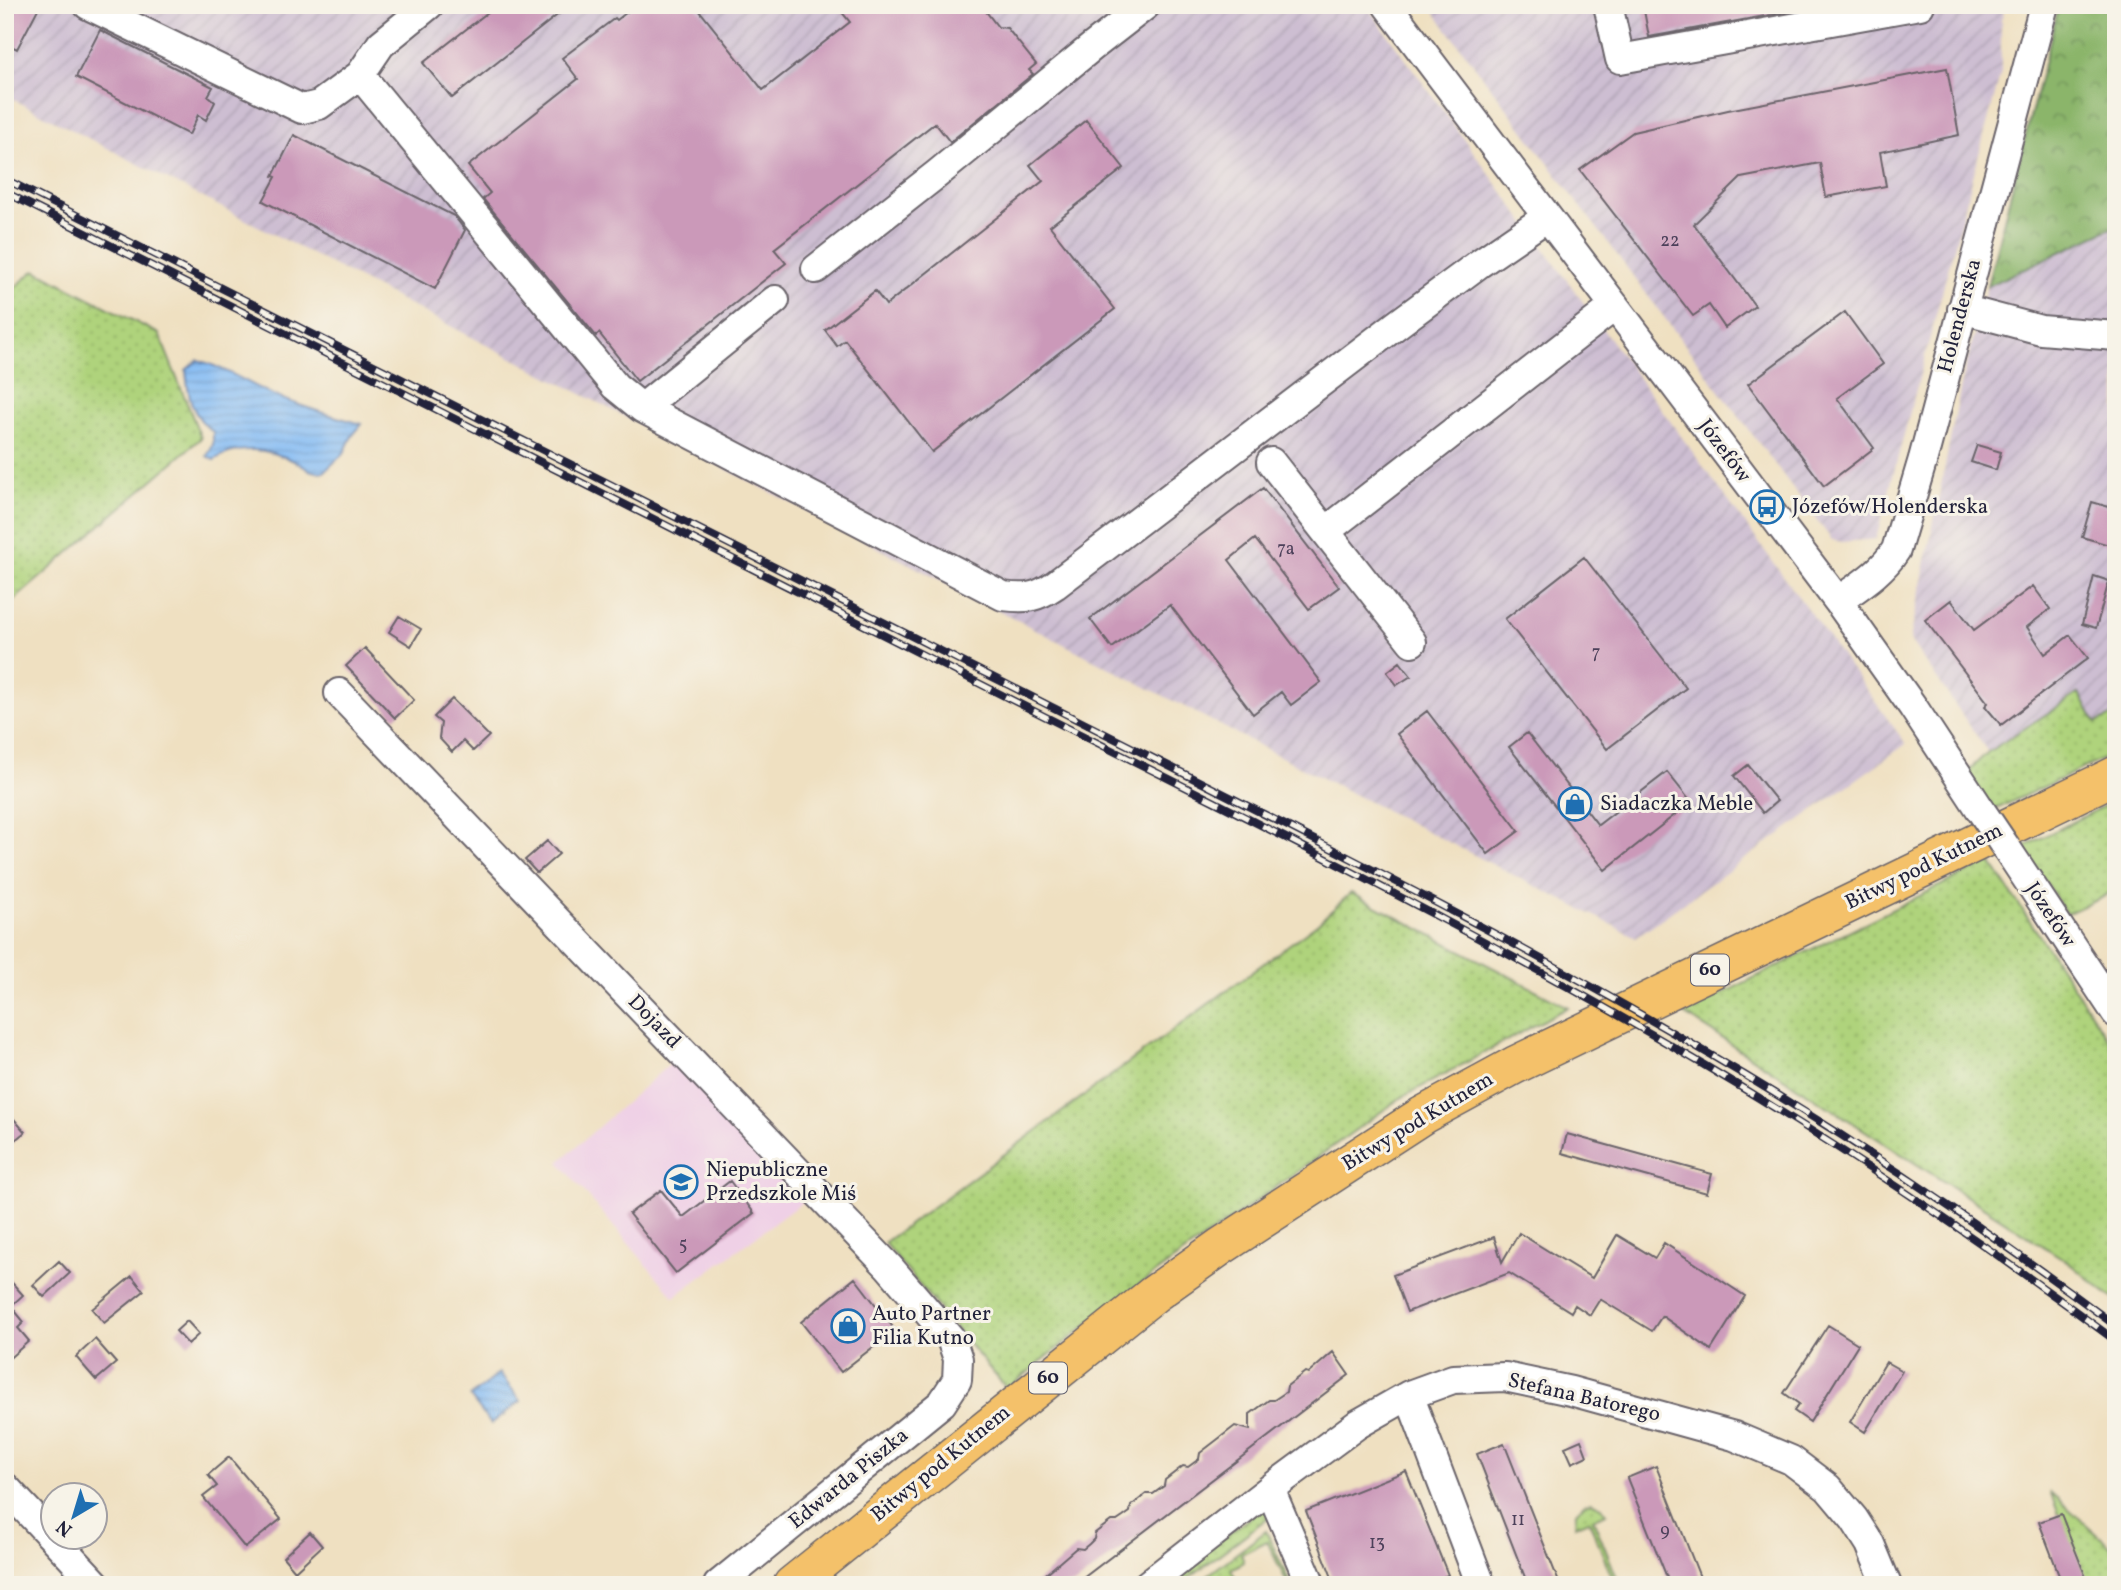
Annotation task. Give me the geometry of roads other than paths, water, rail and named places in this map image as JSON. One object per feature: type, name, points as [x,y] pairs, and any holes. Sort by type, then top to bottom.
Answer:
[{"type":"main road","name":"Bitwy pod Kutnem","points":[[792,1585],[1154,1294],[1220,1247],[1423,1115],[1515,1065],[2116,775]]},
{"type":"street","points":[[88,5],[302,109],[319,105],[360,75],[381,44],[429,5]]},
{"type":"street","points":[[816,269],[1146,5]]},
{"type":"street","name":"Józefów","points":[[1387,5],[1838,601],[1913,707],[2116,1013]]},
{"type":"street","points":[[1608,5],[1620,59],[1920,5]]},
{"type":"street","name":"Holenderska","points":[[1838,601],[1879,570],[1896,550],[1923,459],[2044,5]]},
{"type":"street","points":[[360,75],[615,386],[642,408],[1003,596],[1022,598],[1041,594],[1055,585],[1395,326],[1547,217]]},
{"type":"street","points":[[642,408],[775,300]]},
{"type":"street","points":[[1326,531],[1615,306]]},
{"type":"street","points":[[1962,309],[2041,330],[2116,336]]},
{"type":"street","points":[[1271,462],[1412,642]]},
{"type":"street","name":"Dojazd","points":[[339,693],[889,1267],[951,1339],[958,1359]]},
{"type":"street","name":"Edwarda Piszka","points":[[718,1585],[943,1403],[957,1380],[958,1359]]},
{"type":"street","name":"Stefana Batorego","points":[[1147,1585],[1358,1424],[1409,1395],[1453,1378],[1506,1377],[1571,1391],[1734,1436],[1791,1460],[1828,1488],[1854,1519],[1870,1544],[1887,1585]]},
{"type":"street","points":[[1409,1395],[1480,1585]]},
{"type":"street","points":[[5,1487],[38,1521]]},
{"type":"street","points":[[1270,1489],[1311,1585]]},
{"type":"street","points":[[67,1552],[97,1585]]},
{"type":"water","points":[[198,360],[284,399],[362,424],[352,436],[344,453],[324,472],[310,470],[294,461],[264,451],[243,450],[214,460],[207,456],[213,445],[213,432],[195,412],[188,388],[186,370]]},
{"type":"water","points":[[499,1373],[521,1401],[491,1424],[470,1397]]},
{"type":"railway","points":[[5,179],[1299,832],[1543,960],[1704,1051],[1862,1148],[1965,1217],[2116,1326]]},
{"type":"railway","points":[[5,192],[1275,832],[1528,965],[1694,1059],[1856,1159],[2013,1266],[2116,1341]]},
{"type":"place","name":"Józefów/Holenderska","points":[[1767,507]]},
{"type":"place","name":"Siadaczka Meble","points":[[1575,804]]},
{"type":"place","name":"Niepubliczne Przedszkole Miś","points":[[681,1182]]},
{"type":"place","name":"Auto Partner Filia Kutno","points":[[848,1326]]}]
